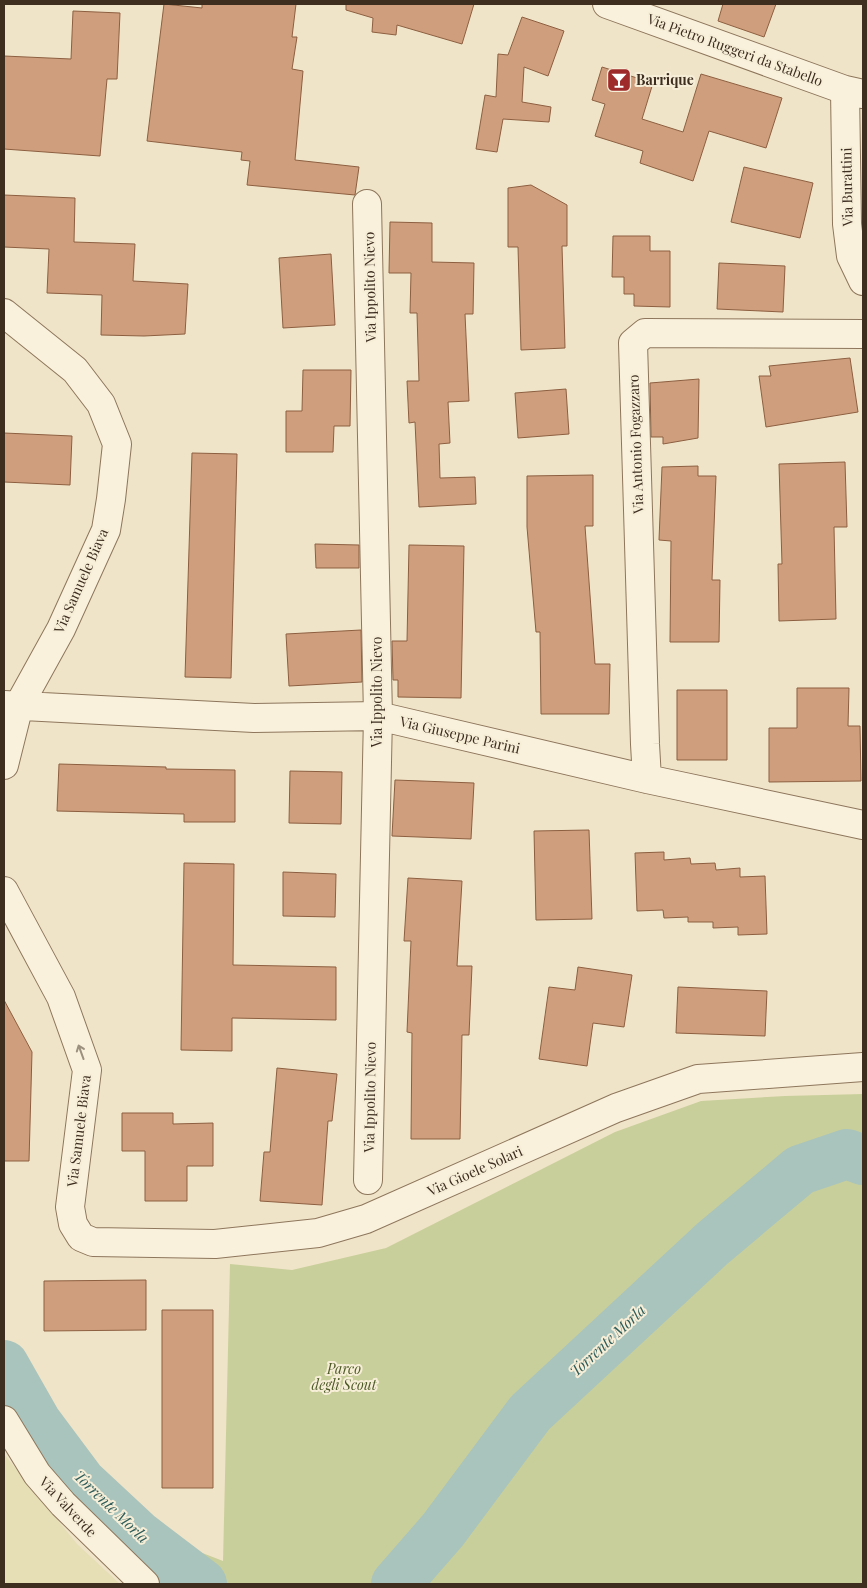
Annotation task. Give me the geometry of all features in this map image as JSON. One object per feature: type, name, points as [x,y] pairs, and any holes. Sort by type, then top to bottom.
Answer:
[{"type":"street","name":"Via Pietro Ruggeri da Stabello","points":[[607,4],[854,92]]},
{"type":"street","name":"Via Burattini","points":[[854,92],[847,224],[851,256],[863,281]]},
{"type":"street","name":"Via Ippolito Nievo","points":[[367,204],[369,216],[378,716],[368,1180]]},
{"type":"street","name":"Via Samuele Biava","points":[[4,313],[75,370],[102,404],[117,444],[106,530],[61,629],[11,705],[4,765]]},
{"type":"street","name":"Via Antonio Fogazzaro","points":[[647,779],[633,343],[645,333],[863,334]]},
{"type":"street","name":"Via Giuseppe Parini","points":[[11,705],[254,718],[378,716],[647,779],[863,826]]},
{"type":"street","name":"Via Samuele Biava","points":[[4,891],[61,997],[87,1070],[70,1207],[73,1224],[81,1236]]},
{"type":"street","name":"Via Gioele Solari","points":[[81,1236],[93,1242],[215,1244],[318,1233],[366,1219],[616,1108],[698,1079],[863,1067]]},
{"type":"street","name":"Via Valverde","points":[[4,1420],[37,1474],[63,1504],[145,1584]]},
{"type":"shaded area","points":[[4,1454],[77,1544],[120,1584],[4,1584]]},
{"type":"green space","name":"Parco degli Scout","points":[[863,1094],[863,1165],[847,1159],[801,1174],[536,1414],[406,1584],[173,1584],[142,1558],[98,1473],[187,1547],[223,1561],[230,1264],[292,1270],[386,1248],[615,1132],[701,1101]]},
{"type":"green space","points":[[847,1162],[863,1169],[863,1584],[412,1584],[540,1415],[802,1179]]},
{"type":"building","points":[[164,4],[202,8],[202,4],[296,4],[292,37],[297,37],[292,69],[303,71],[295,160],[359,167],[355,195],[247,185],[250,161],[241,160],[242,152],[147,141]]},
{"type":"building","points":[[346,4],[474,4],[462,44],[397,25],[396,35],[372,32],[373,18],[346,10]]},
{"type":"building","points":[[723,4],[776,4],[764,37],[718,21]]},
{"type":"building","points":[[73,11],[120,13],[117,79],[107,79],[100,156],[4,149],[4,56],[71,59]]},
{"type":"building","points":[[522,17],[564,31],[548,76],[524,67],[522,102],[551,107],[549,122],[503,119],[497,152],[476,149],[485,95],[496,97],[498,54],[508,55]]},
{"type":"building","points":[[602,67],[653,83],[642,119],[683,132],[701,74],[782,98],[766,148],[709,131],[693,181],[640,163],[643,151],[595,136],[605,104],[592,100]]},
{"type":"building","points":[[744,167],[813,183],[800,238],[731,222]]},
{"type":"building","points":[[531,185],[567,205],[567,246],[562,246],[565,348],[521,350],[518,247],[508,247],[508,188]]},
{"type":"building","points":[[4,195],[75,198],[74,242],[135,244],[133,281],[188,284],[185,334],[144,336],[101,335],[102,295],[47,293],[49,249],[4,247]]},
{"type":"building","points":[[390,222],[432,223],[432,262],[474,263],[473,314],[465,314],[469,401],[448,402],[450,443],[439,444],[440,478],[475,477],[476,504],[419,507],[415,422],[409,423],[407,381],[419,381],[417,313],[410,313],[411,273],[389,273]]},
{"type":"building","points":[[613,236],[650,236],[650,251],[670,251],[670,307],[634,306],[634,294],[624,294],[624,277],[612,277]]},
{"type":"building","points":[[331,254],[335,325],[283,328],[279,258]]},
{"type":"building","points":[[719,263],[785,266],[783,312],[717,309]]},
{"type":"building","points":[[850,358],[858,412],[766,427],[759,376],[771,376],[769,366]]},
{"type":"building","points":[[303,370],[351,370],[350,426],[334,426],[333,452],[286,452],[286,411],[302,411]]},
{"type":"building","points":[[699,379],[698,438],[663,444],[663,437],[651,437],[650,383]]},
{"type":"building","points":[[566,389],[569,434],[518,438],[515,393]]},
{"type":"building","points":[[4,433],[72,436],[70,485],[4,482]]},
{"type":"building","points":[[192,453],[237,454],[231,678],[185,677]]},
{"type":"building","points":[[845,462],[847,527],[834,527],[836,619],[779,621],[778,564],[782,564],[779,464]]},
{"type":"building","points":[[698,466],[698,476],[716,476],[712,580],[720,580],[719,642],[670,642],[671,541],[659,540],[662,467]]},
{"type":"building","points":[[593,475],[593,526],[585,526],[595,664],[610,664],[609,714],[541,714],[540,632],[536,632],[527,527],[527,476]]},
{"type":"building","points":[[315,544],[359,545],[359,568],[316,568]]},
{"type":"building","points":[[409,545],[464,546],[461,698],[398,697],[398,680],[393,680],[392,641],[407,641]]},
{"type":"building","points":[[361,630],[362,682],[289,686],[286,634]]},
{"type":"building","points":[[797,688],[849,688],[848,726],[860,726],[861,781],[769,782],[769,728],[797,728]]},
{"type":"building","points":[[677,690],[727,690],[727,760],[677,760]]},
{"type":"building","points":[[59,764],[235,770],[235,822],[184,822],[184,814],[57,811]]},
{"type":"building","points":[[290,771],[342,772],[341,824],[289,823]]},
{"type":"building","points":[[395,780],[474,783],[471,839],[392,836]]},
{"type":"building","points":[[589,830],[592,919],[536,920],[534,831]]},
{"type":"building","points":[[664,852],[664,860],[690,858],[691,864],[715,863],[716,870],[740,868],[740,877],[765,876],[767,934],[738,935],[738,927],[713,928],[713,922],[688,922],[688,917],[664,918],[663,910],[637,911],[635,853]]},
{"type":"building","points":[[184,863],[234,864],[233,965],[336,967],[336,1020],[232,1018],[232,1051],[181,1050]]},
{"type":"building","points":[[283,872],[336,874],[335,917],[283,916]]},
{"type":"building","points":[[408,878],[462,881],[457,966],[472,966],[469,1035],[462,1035],[460,1139],[411,1139],[412,1033],[407,1032],[411,941],[404,941]]},
{"type":"building","points":[[578,967],[632,975],[624,1027],[593,1023],[587,1066],[539,1059],[549,987],[575,990]]},
{"type":"building","points":[[678,987],[767,991],[765,1036],[676,1033]]},
{"type":"building","points":[[4,1000],[32,1052],[29,1161],[4,1161]]},
{"type":"building","points":[[277,1068],[337,1074],[332,1121],[328,1121],[322,1205],[260,1201],[264,1152],[270,1152]]},
{"type":"building","points":[[122,1113],[173,1113],[173,1124],[213,1123],[213,1166],[187,1166],[187,1201],[145,1201],[145,1151],[122,1151]]},
{"type":"building","points":[[146,1280],[146,1330],[44,1331],[44,1281]]},
{"type":"building","points":[[162,1310],[213,1310],[213,1488],[162,1488]]},
{"type":"waterway","name":"Torrente Morla","points":[[396,1584],[443,1530],[530,1413],[712,1244],[800,1170],[847,1154],[863,1160]]},
{"type":"waterway","name":"Torrente Morla","points":[[4,1365],[37,1423],[81,1482],[139,1536],[202,1584]]},
{"type":"place","name":"Barrique","points":[[619,80]]}]
